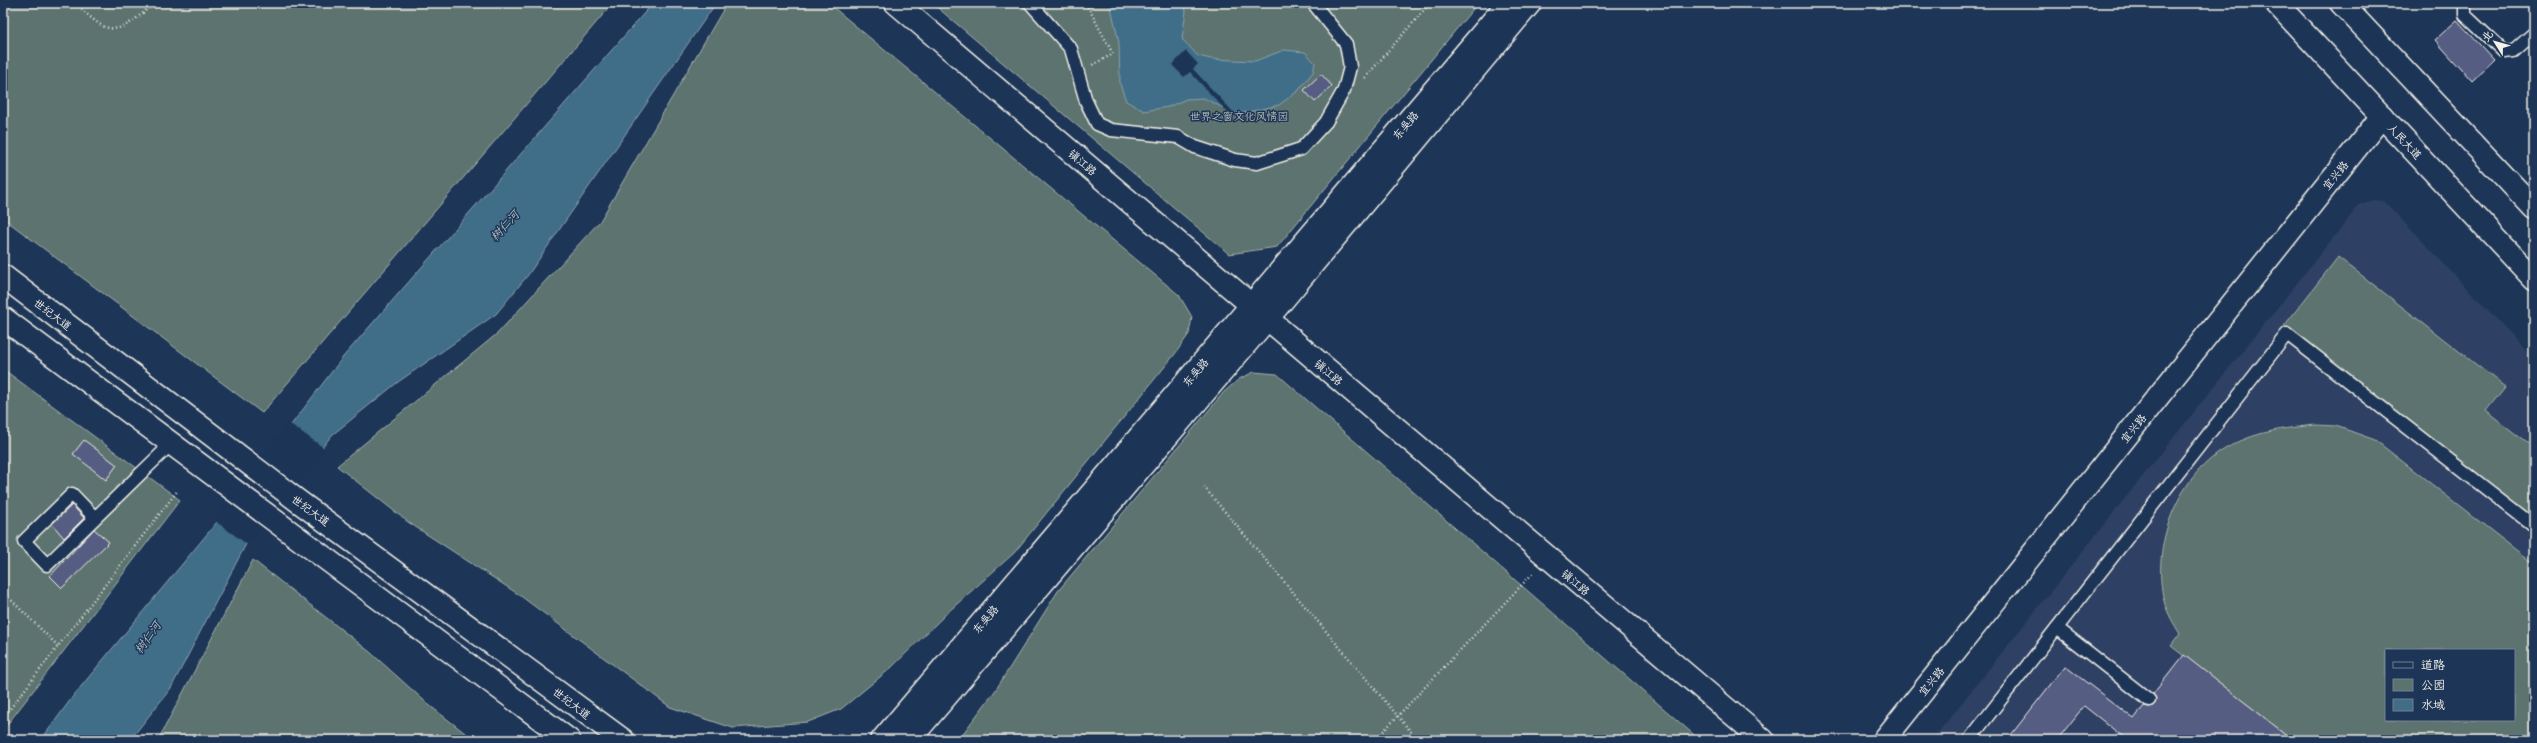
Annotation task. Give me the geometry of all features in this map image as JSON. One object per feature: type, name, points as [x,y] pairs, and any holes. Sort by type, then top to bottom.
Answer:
[{"type":"street","name":"镇江路","points":[[896,3],[1763,740]]},
{"type":"street","name":"东吴路","points":[[882,740],[908,734],[1259,312],[1508,3]]},
{"type":"street","name":"东吴路","points":[[1259,312],[1530,3]]},
{"type":"street","name":"人民大道","points":[[2276,3],[2534,279]]},
{"type":"street","points":[[2341,3],[2534,208]]},
{"type":"street","name":"宜兴路","points":[[1884,740],[2382,116]]},
{"type":"street","name":"世纪大道","points":[[3,276],[298,501],[623,740]]},
{"type":"street","points":[[3,318],[438,644],[569,740]]},
{"type":"street","points":[[438,644],[553,740]]},
{"type":"street","points":[[600,724],[634,740]]},
{"type":"street","points":[[867,740],[908,734]]},
{"type":"lane","points":[[1030,3],[1071,49],[1079,72],[1086,101],[1097,124],[1111,130],[1178,137],[1195,147],[1235,160],[1257,162],[1301,149],[1326,122],[1344,90],[1350,67],[1346,44],[1313,3]]},
{"type":"lane","points":[[2465,3],[2465,15],[2504,52],[2514,51],[2534,33]]},
{"type":"lane","points":[[1969,740],[2287,334],[2534,526]]},
{"type":"lane","points":[[95,518],[72,494],[24,541],[47,565],[171,444]]},
{"type":"lane","points":[[2056,628],[2149,700]]},
{"type":"path","points":[[76,3],[93,21],[106,28],[122,28],[154,3]]},
{"type":"path","points":[[1079,72],[1113,54],[1086,3]]},
{"type":"path","points":[[1361,82],[1430,3]]},
{"type":"path","points":[[1204,487],[1418,740]]},
{"type":"path","points":[[3,718],[178,490]]},
{"type":"path","points":[[1375,740],[1548,558]]},
{"type":"path","points":[[3,592],[58,646]]},
{"type":"shaded area","points":[[2373,200],[2384,201],[2534,358],[2534,740],[1932,740],[2360,204]]},
{"type":"green space","points":[[3,3],[613,3],[262,413],[3,218]]},
{"type":"green space","points":[[727,3],[828,3],[1179,295],[1192,317],[1189,334],[1175,354],[1014,553],[948,612],[891,668],[841,709],[808,722],[733,728],[670,707],[518,594],[408,522],[337,466],[498,333],[600,221]]},
{"type":"green space","name":"世界之窗文化风情园","points":[[932,3],[1478,3],[1277,247],[1229,254]]},
{"type":"green space","points":[[2338,257],[2505,387],[2486,411],[2534,448],[2534,520],[2284,326]]},
{"type":"green space","points":[[3,369],[180,500],[3,730]]},
{"type":"green space","points":[[1254,372],[1277,374],[1700,740],[958,740],[995,691],[1058,591],[1224,392],[1239,379]]},
{"type":"green space","points":[[2316,425],[2336,426],[2375,440],[2534,564],[2534,740],[2293,740],[2171,646],[2180,634],[2165,605],[2161,580],[2161,559],[2171,516],[2181,496],[2193,477],[2208,462],[2225,449],[2247,438],[2281,429]]},
{"type":"green space","points":[[253,560],[370,652],[429,705],[474,740],[158,740]]},
{"type":"water","name":"树仁河","points":[[653,3],[716,3],[528,275],[496,314],[398,382],[332,435],[246,544],[171,688],[130,740],[41,740],[74,695],[217,522],[343,357]]},
{"type":"water","points":[[1110,3],[1183,3],[1186,11],[1182,39],[1198,56],[1211,59],[1255,61],[1284,50],[1305,52],[1315,63],[1313,72],[1298,91],[1279,105],[1235,114],[1204,98],[1186,99],[1168,107],[1144,111],[1126,101],[1120,84],[1119,43]]},
{"type":"pier","points":[[1186,51],[1198,64],[1193,69],[1235,114],[1234,115],[1229,114],[1190,72],[1184,77],[1172,65]]},
{"type":"pier","points":[[289,423],[324,448],[248,545],[215,521]]},
{"type":"building","points":[[2457,20],[2494,60],[2472,81],[2435,40]]},
{"type":"building","points":[[1321,74],[1332,86],[1315,102],[1304,90]]},
{"type":"building","points":[[84,440],[117,465],[106,480],[73,454]]},
{"type":"building","points":[[72,505],[84,518],[64,538],[52,524]]},
{"type":"building","points":[[94,529],[109,542],[62,588],[50,576]]},
{"type":"building","points":[[2184,655],[2293,740],[2127,740],[2084,706],[2057,740],[2007,740],[2065,666],[2134,719],[2144,706],[2151,707],[2155,704],[2156,698],[2153,694]]}]
